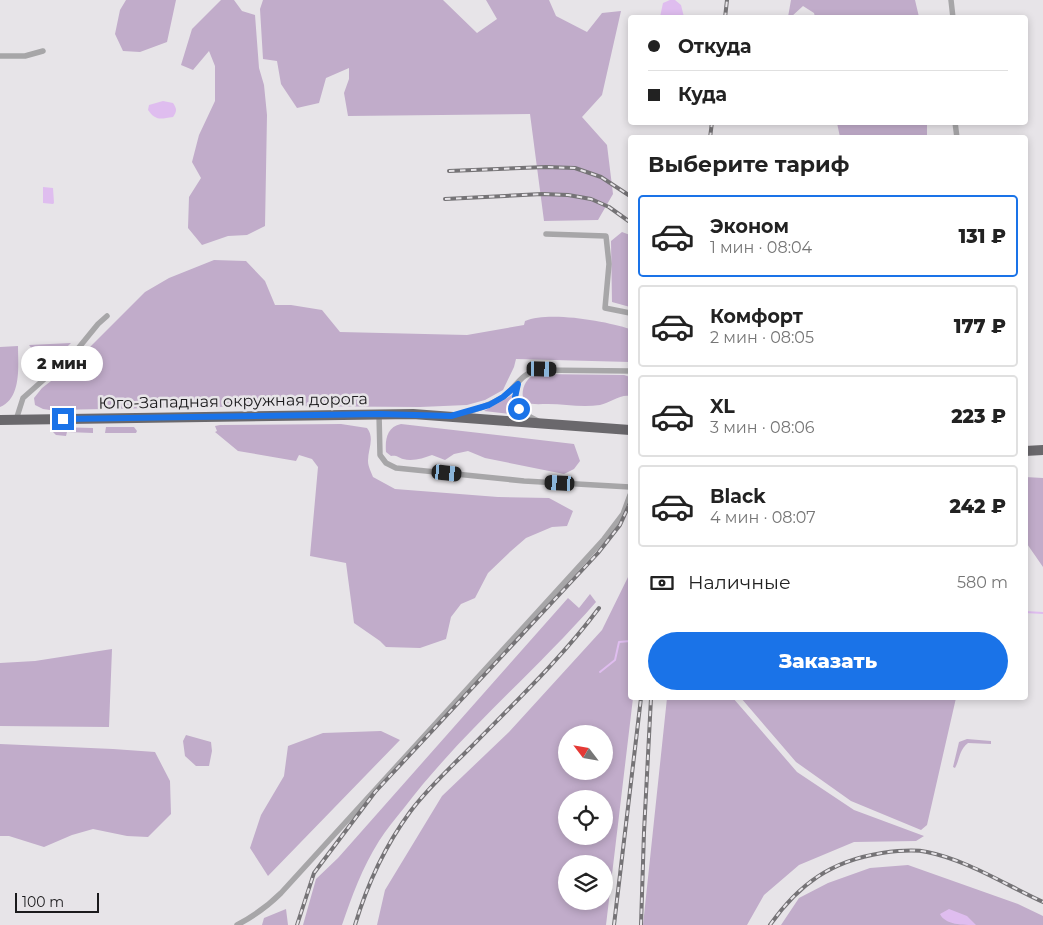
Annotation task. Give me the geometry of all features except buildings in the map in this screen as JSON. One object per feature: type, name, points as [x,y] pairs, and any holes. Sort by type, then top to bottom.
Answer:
[{"type":"highway","name":"Юго-Западная окружная дорога","points":[[0,420],[379,414],[451,416],[628,430]]},
{"type":"highway","points":[[1028,451],[1043,450]]},
{"type":"street","points":[[951,0],[953,15]]},
{"type":"street","points":[[0,56],[25,56],[43,51]]},
{"type":"street","points":[[546,234],[606,236],[609,264],[605,308],[628,313]]},
{"type":"street","points":[[16,420],[24,398],[76,351],[107,316]]},
{"type":"street","points":[[451,416],[489,405],[503,397],[526,374],[537,370],[628,371]]},
{"type":"street","points":[[518,384],[515,397],[519,409],[524,414],[544,424]]},
{"type":"street","points":[[379,414],[380,455],[386,463],[396,468],[524,481],[628,487]]},
{"type":"street","points":[[238,925],[262,910],[281,893],[440,720],[604,539],[623,514],[628,500]]},
{"type":"shaded area","points":[[126,0],[176,0],[167,42],[140,52],[123,51],[115,34],[120,10]]},
{"type":"shaded area","points":[[221,0],[234,0],[242,11],[255,15],[259,68],[264,85],[267,115],[265,226],[247,235],[228,236],[202,245],[188,228],[189,197],[201,178],[192,162],[199,135],[215,101],[215,66],[209,51],[193,70],[181,65],[192,29]]},
{"type":"shaded area","points":[[263,0],[443,0],[477,33],[497,19],[486,0],[549,0],[556,16],[587,32],[602,13],[621,11],[602,95],[582,117],[607,145],[613,194],[598,220],[544,221],[530,114],[348,116],[344,93],[349,79],[349,68],[326,78],[319,103],[297,108],[281,84],[277,61],[263,59],[260,9]]},
{"type":"shaded area","points":[[675,0],[681,5],[684,15],[660,15],[663,3]]},
{"type":"shaded area","points":[[791,0],[915,0],[919,15],[814,15],[803,6],[793,15],[788,15]]},
{"type":"shaded area","points":[[163,101],[173,103],[176,110],[173,117],[159,118],[153,116],[148,110],[149,105]]},
{"type":"shaded area","points":[[837,125],[927,125],[927,135],[840,135]]},
{"type":"shaded area","points":[[43,187],[53,188],[53,204],[43,203]]},
{"type":"shaded area","points":[[622,232],[628,234],[628,306],[612,302],[611,241]]},
{"type":"shaded area","points":[[214,260],[246,261],[265,281],[275,305],[291,305],[322,310],[340,332],[467,335],[524,325],[525,321],[548,317],[577,318],[606,323],[628,328],[628,362],[516,359],[503,390],[485,400],[467,405],[50,410],[35,405],[34,398],[42,388],[73,364],[145,292],[169,278]]},
{"type":"shaded area","points":[[71,343],[34,379],[30,376],[34,351],[29,345]]},
{"type":"shaded area","points":[[18,346],[18,371],[15,389],[7,403],[0,407],[0,347]]},
{"type":"shaded area","points":[[536,374],[624,375],[628,376],[628,396],[622,396],[604,404],[593,406],[530,404],[524,402],[523,389],[526,382]]},
{"type":"shaded area","points":[[512,395],[513,405],[520,415],[484,411]]},
{"type":"shaded area","points":[[341,424],[367,428],[371,436],[368,463],[373,477],[395,489],[498,497],[549,498],[573,511],[567,526],[552,527],[526,538],[511,551],[488,573],[475,598],[461,604],[451,617],[446,639],[420,648],[386,647],[354,623],[346,563],[310,556],[318,467],[312,459],[299,455],[296,461],[238,451],[215,432],[217,431],[215,426],[220,425]]},
{"type":"shaded area","points":[[401,424],[574,444],[580,461],[574,469],[564,474],[485,458],[468,451],[454,454],[445,460],[432,455],[407,460],[391,456],[386,452],[388,434],[393,428]]},
{"type":"shaded area","points":[[54,427],[93,428],[93,433],[67,432],[66,436],[56,435],[51,430]]},
{"type":"shaded area","points":[[106,427],[134,427],[137,431],[136,433],[105,433]]},
{"type":"shaded area","points":[[1028,477],[1043,478],[1043,567],[1028,545]]},
{"type":"shaded area","points":[[628,577],[628,700],[633,700],[613,866],[613,855],[558,855],[558,910],[608,910],[606,925],[377,925],[385,890],[442,796],[509,732],[602,630]]},
{"type":"shaded area","points":[[590,594],[596,602],[548,654],[449,754],[379,841],[362,872],[342,925],[303,925],[316,879],[338,858],[568,598],[579,608]]},
{"type":"shaded area","points":[[112,649],[109,727],[0,726],[0,663],[35,661]]},
{"type":"shaded area","points":[[667,700],[735,700],[797,772],[854,810],[924,836],[916,841],[854,842],[799,865],[764,895],[747,925],[643,925]]},
{"type":"shaded area","points":[[743,700],[956,700],[927,825],[921,830],[851,801],[796,762]]},
{"type":"shaded area","points":[[381,731],[400,740],[268,876],[250,848],[261,815],[284,776],[288,746],[323,733]]},
{"type":"shaded area","points":[[186,735],[211,742],[212,751],[209,766],[196,766],[185,756],[183,741]]},
{"type":"shaded area","points":[[967,739],[991,741],[991,744],[968,743],[961,752],[955,768],[953,767],[959,742]]},
{"type":"shaded area","points":[[0,744],[155,752],[170,781],[171,814],[148,837],[127,836],[93,829],[72,835],[44,847],[9,836],[0,836]]},
{"type":"shaded area","points":[[908,865],[1018,904],[1043,916],[1043,925],[781,925],[799,898],[828,883],[870,868]]},
{"type":"shaded area","points":[[286,909],[288,925],[262,925],[264,918]]},
{"type":"shaded area","points":[[949,909],[967,916],[976,925],[955,924],[942,918],[940,914]]},
{"type":"waterway","points":[[1028,612],[1043,613]]},
{"type":"waterway","points":[[600,672],[615,660],[619,642],[628,641]]},
{"type":"railway","points":[[725,15],[727,0]]},
{"type":"railway","points":[[710,135],[712,125]]},
{"type":"railway","points":[[449,171],[546,167],[575,168],[601,177],[628,195]]},
{"type":"railway","points":[[445,199],[542,194],[568,195],[591,199],[609,207],[628,221]]},
{"type":"railway","points":[[297,925],[314,873],[375,792],[598,553],[620,525],[628,507]]},
{"type":"railway","points":[[355,925],[365,895],[378,866],[410,812],[438,779],[553,663],[599,608]]},
{"type":"railway","points":[[614,925],[641,700]]},
{"type":"railway","points":[[641,925],[651,700]]},
{"type":"railway","points":[[770,925],[781,910],[805,886],[832,868],[864,857],[899,851],[927,852],[957,861],[1043,902]]},
{"type":"route","points":[[63,419],[379,414],[451,416],[489,405],[510,392],[518,384],[515,397],[516,405],[519,409]]}]
